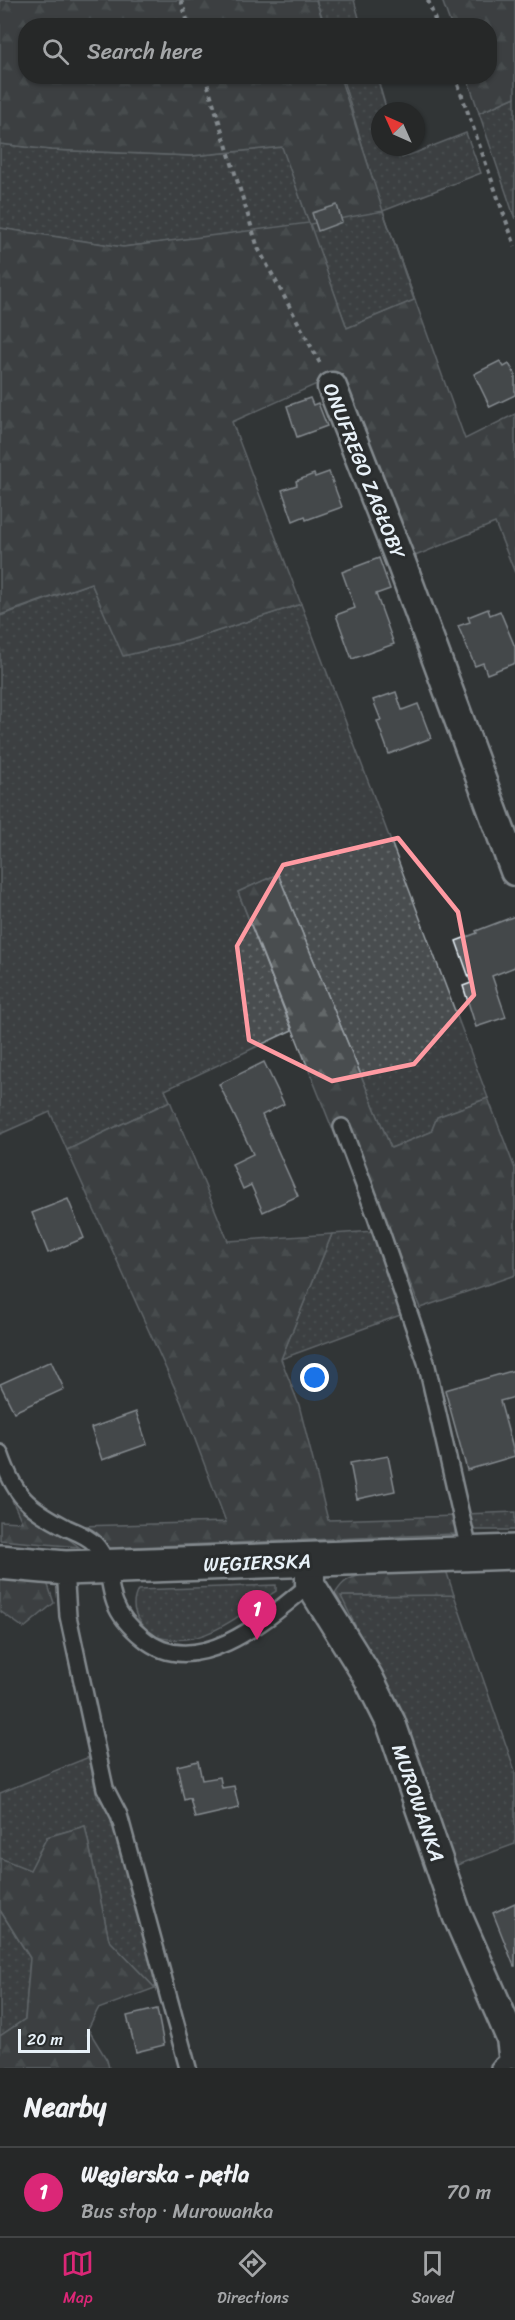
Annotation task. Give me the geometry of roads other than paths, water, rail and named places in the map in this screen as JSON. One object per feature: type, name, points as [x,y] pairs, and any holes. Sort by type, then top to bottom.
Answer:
[{"type":"main road","name":"WĘGIERSKA","points":[[0,1562],[65,1568],[109,1567],[310,1573],[470,1554],[515,1552]]},
{"type":"street","name":"ONUFREGO ZAGŁOBY","points":[[332,387],[402,565],[515,871]]},
{"type":"street","name":"MUROWANKA","points":[[310,1573],[391,1723],[454,1908],[511,2038],[509,2059]]},
{"type":"lane","points":[[342,1127],[426,1362],[470,1554]]},
{"type":"lane","points":[[0,1453],[11,1482],[21,1498],[36,1510],[93,1541],[102,1552],[109,1567],[115,1603],[130,1628],[153,1646],[184,1655],[225,1645],[266,1620],[310,1573]]},
{"type":"lane","points":[[65,1568],[68,1616],[105,1788],[119,1815],[188,2068]]},
{"type":"place","name":"Węgierska - pętla","points":[[257,1640]]}]
